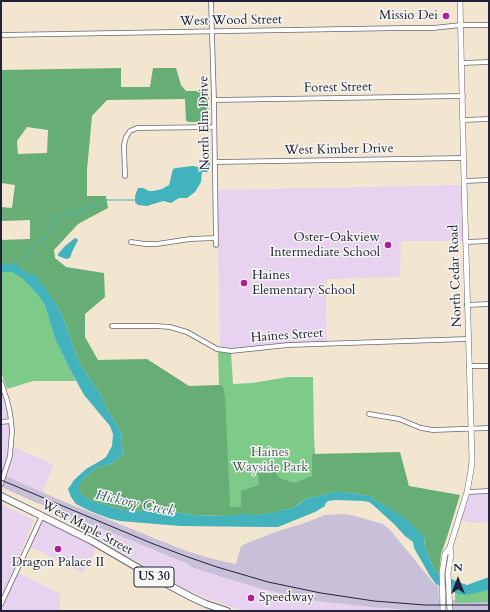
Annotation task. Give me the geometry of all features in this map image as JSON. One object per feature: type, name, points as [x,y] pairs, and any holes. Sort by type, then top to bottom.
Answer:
[{"type":"main road","name":"West Maple Street","points":[[1,496],[88,539],[191,597],[227,611]]},
{"type":"street","name":"North Elm Drive","points":[[211,1],[216,162],[216,245]]},
{"type":"street","name":"North Cedar Road","points":[[443,611],[443,566],[445,554],[450,547],[467,492],[471,465],[460,1]]},
{"type":"street","name":"West Wood Street","points":[[1,34],[433,28],[461,25],[489,25]]},
{"type":"street","points":[[462,62],[489,62]]},
{"type":"street","name":"Forest Street","points":[[214,100],[462,96]]},
{"type":"street","points":[[463,120],[489,119]]},
{"type":"street","points":[[125,176],[124,145],[126,137],[130,131],[137,128],[214,127]]},
{"type":"street","name":"West Kimber Drive","points":[[216,162],[463,158]]},
{"type":"street","points":[[464,181],[489,180]]},
{"type":"street","points":[[131,242],[158,244],[190,239],[216,238]]},
{"type":"street","points":[[466,242],[489,242]]},
{"type":"street","points":[[467,305],[489,304]]},
{"type":"street","name":"Haines Street","points":[[112,326],[170,327],[187,332],[218,349],[231,351],[288,345],[468,339]]},
{"type":"street","points":[[469,366],[489,366]]},
{"type":"street","points":[[1,382],[7,400],[12,431],[8,465],[1,484]]},
{"type":"street","points":[[370,414],[399,418],[421,428],[433,430],[489,428]]},
{"type":"street","points":[[1,422],[11,421]]},
{"type":"street","points":[[467,492],[489,492]]},
{"type":"street","points":[[1,604],[42,516]]},
{"type":"street","name":"North Cedar Road","points":[[450,547],[450,611]]},
{"type":"shaded area","points":[[463,185],[465,241],[401,241],[400,277],[326,279],[327,343],[231,350],[220,348],[217,190]]},
{"type":"shaded area","points":[[1,390],[3,390],[11,431],[9,456],[3,475],[1,474]]},
{"type":"shaded area","points":[[12,446],[54,465],[42,492],[5,476]]},
{"type":"shaded area","points":[[1,474],[60,500],[186,551],[236,564],[241,546],[250,542],[325,515],[345,514],[355,516],[383,524],[391,531],[432,581],[438,586],[439,600],[489,598],[489,611],[425,611],[370,607],[316,601],[255,587],[191,567],[188,564],[1,487]]},
{"type":"shaded area","points":[[489,492],[489,522],[473,523],[458,519],[467,493]]},
{"type":"shaded area","points":[[1,504],[34,520],[1,600]]},
{"type":"shaded area","points":[[60,512],[188,564],[191,567],[316,601],[425,611],[246,611],[191,592],[57,516]]},
{"type":"shaded area","points":[[43,517],[98,545],[83,573],[29,546]]},
{"type":"shaded area","points":[[17,572],[60,594],[60,611],[1,611],[1,606]]},
{"type":"green space","points":[[121,68],[121,87],[150,87],[153,68],[176,68],[181,85],[186,91],[209,91],[209,120],[206,122],[186,121],[185,99],[107,100],[92,116],[87,170],[87,196],[106,196],[108,208],[78,224],[54,250],[55,258],[66,267],[104,273],[105,297],[85,314],[85,337],[98,360],[147,359],[189,386],[219,385],[223,387],[225,396],[230,507],[241,507],[241,491],[259,485],[257,468],[271,465],[279,478],[294,483],[312,476],[312,454],[400,452],[409,486],[460,495],[441,554],[439,574],[435,571],[425,548],[424,537],[370,496],[345,492],[333,492],[308,498],[292,508],[271,513],[226,516],[123,510],[89,500],[77,490],[82,480],[97,468],[111,464],[123,455],[121,433],[107,409],[101,395],[81,366],[57,305],[21,268],[1,264],[1,240],[30,239],[30,220],[1,221],[1,207],[12,208],[15,185],[1,183],[1,70]],"holes":[[[27,127],[48,130],[47,153],[18,154],[17,141]]]},
{"type":"green space","points":[[1,272],[11,272],[20,277],[41,299],[45,306],[56,340],[76,381],[33,381],[7,389],[1,372]]},
{"type":"green space","name":"Haines Wayside Park","points":[[218,352],[231,353],[233,384],[252,383],[288,377],[313,377],[314,438],[317,484],[292,508],[271,513],[226,516],[222,396],[219,385]]},
{"type":"green space","points":[[489,590],[489,602],[455,603],[455,592],[458,594]]},
{"type":"water","points":[[208,159],[210,160],[210,170],[208,172],[202,172],[201,182],[195,192],[187,198],[179,198],[171,203],[163,201],[147,206],[138,205],[135,202],[135,196],[138,188],[143,188],[149,191],[162,189],[169,185],[173,169],[203,166]]},
{"type":"water","points":[[75,238],[78,240],[70,258],[66,259],[58,256],[65,246]]},
{"type":"water","points":[[1,264],[14,264],[27,274],[36,276],[57,305],[81,366],[101,395],[107,409],[121,433],[123,455],[111,464],[97,468],[82,480],[78,490],[89,500],[123,510],[226,516],[271,513],[292,508],[308,498],[333,492],[345,492],[370,496],[405,518],[424,537],[425,548],[435,571],[467,585],[489,577],[489,590],[466,595],[458,594],[436,584],[414,548],[413,542],[369,502],[328,501],[325,506],[315,512],[278,527],[180,526],[120,521],[108,518],[76,504],[68,489],[74,480],[86,469],[106,457],[112,446],[113,434],[110,426],[84,395],[67,364],[56,341],[45,306],[41,299],[20,277],[11,272],[1,272]]},
{"type":"waterway","points":[[14,264],[20,259],[25,260],[35,244],[46,237],[55,218],[58,216],[69,215],[73,211],[78,213],[82,209],[95,206],[104,200],[134,200]]},
{"type":"railway","points":[[1,480],[151,543],[217,567],[268,582],[321,593],[374,601],[425,605],[489,605]]},
{"type":"place","name":"Missio Dei","points":[[446,16]]},
{"type":"place","name":"Oster-Oakview Intermediate School","points":[[388,245]]},
{"type":"place","name":"Haines Elementary School","points":[[244,283]]},
{"type":"place","name":"Dragon Palace II","points":[[58,549]]},
{"type":"place","name":"Speedway","points":[[251,598]]},
{"type":"water label","name":"Hickory Creek","points":[[135,504]]}]
